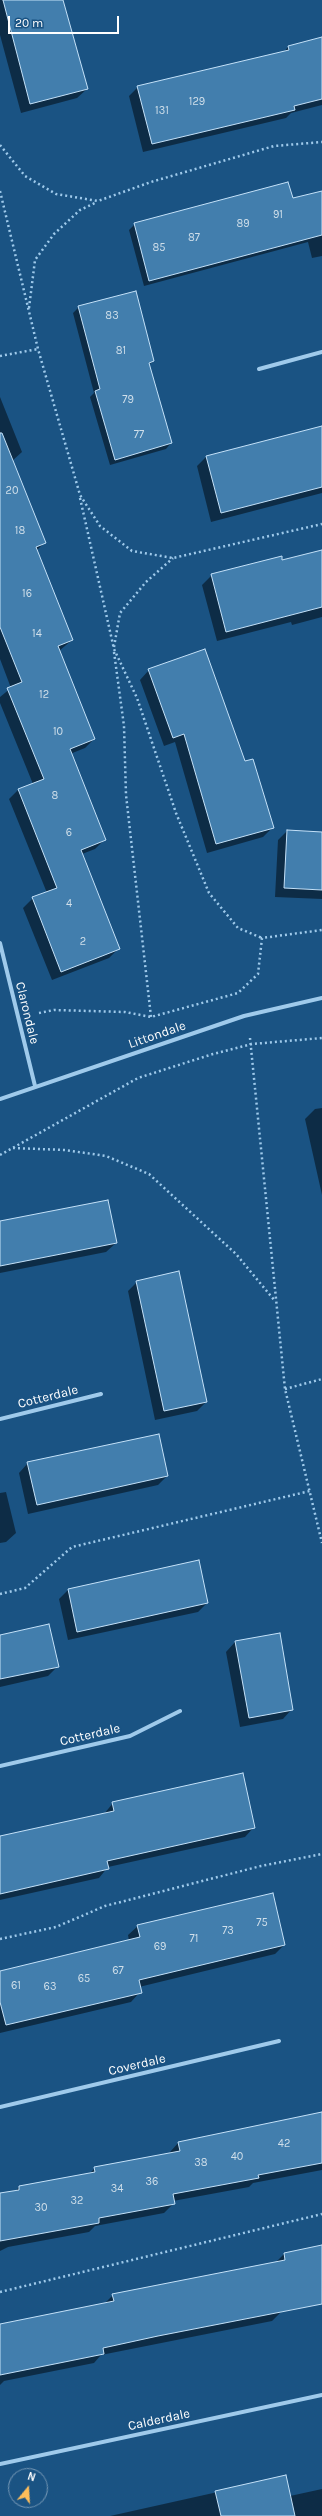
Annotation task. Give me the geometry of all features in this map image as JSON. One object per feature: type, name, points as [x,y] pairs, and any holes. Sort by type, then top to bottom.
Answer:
[{"type":"street","points":[[259,369],[322,352]]},
{"type":"street","name":"Clarondale","points":[[0,943],[35,1086]]},
{"type":"street","name":"Littondale","points":[[0,1099],[244,1016],[322,998]]},
{"type":"street","name":"Cotterdale","points":[[0,1419],[101,1394]]},
{"type":"street","name":"Cotterdale","points":[[0,1766],[130,1736],[180,1711]]},
{"type":"street","name":"Coverdale","points":[[0,2107],[279,2041]]},
{"type":"street","name":"Calderdale","points":[[0,2464],[322,2395]]},
{"type":"path","points":[[29,310],[35,260],[54,234],[80,210],[98,201],[151,182],[274,146],[322,142]]},
{"type":"path","points":[[0,145],[25,176],[56,194],[98,201]]},
{"type":"path","points":[[0,191],[38,349],[80,495],[114,649],[124,726],[126,795],[151,1017]]},
{"type":"path","points":[[0,356],[38,349]]},
{"type":"path","points":[[80,495],[100,526],[132,551],[173,558],[322,524]]},
{"type":"path","points":[[173,558],[146,582],[120,613],[114,649],[137,698],[176,813],[209,893],[238,928],[262,938],[322,930]]},
{"type":"path","points":[[18,1017],[54,1010],[125,1012],[151,1017],[238,993],[258,974],[262,938]]},
{"type":"path","points":[[0,1155],[76,1111],[138,1078],[213,1054],[252,1044],[322,1038]]},
{"type":"path","points":[[252,1044],[285,1389],[322,1543]]},
{"type":"path","points":[[13,1148],[65,1150],[106,1156],[149,1174],[236,1254],[276,1302]]},
{"type":"path","points":[[285,1389],[322,1380]]},
{"type":"path","points":[[0,1594],[25,1588],[72,1547],[310,1491]]},
{"type":"path","points":[[0,1939],[56,1927],[105,1906],[261,1866],[322,1854]]},
{"type":"path","points":[[0,2292],[322,2214]]},
{"type":"building","points":[[3,0],[63,0],[88,89],[30,104]]},
{"type":"building","points":[[322,37],[322,99],[294,106],[295,110],[152,144],[137,86],[289,50],[288,46]]},
{"type":"building","points":[[288,182],[293,198],[322,191],[322,235],[149,281],[134,223]]},
{"type":"building","points":[[136,291],[154,361],[149,363],[172,443],[115,460],[95,391],[100,389],[78,306]]},
{"type":"building","points":[[322,426],[322,487],[221,513],[206,456]]},
{"type":"building","points":[[0,433],[2,433],[46,543],[36,547],[73,640],[58,646],[95,739],[70,749],[106,840],[81,850],[120,949],[61,972],[32,897],[57,888],[18,789],[44,779],[7,688],[22,682],[0,627]]},
{"type":"building","points":[[322,550],[322,607],[226,632],[211,574],[282,556],[282,560]]},
{"type":"building","points":[[205,649],[245,761],[253,759],[274,828],[216,844],[184,734],[173,738],[148,669]]},
{"type":"building","points":[[287,830],[322,832],[322,890],[284,888]]},
{"type":"building","points":[[108,1200],[117,1243],[0,1266],[0,1221]]},
{"type":"building","points":[[179,1271],[207,1402],[164,1411],[136,1281]]},
{"type":"building","points":[[159,1434],[168,1476],[37,1505],[27,1462]]},
{"type":"building","points":[[199,1560],[208,1603],[77,1632],[68,1589]]},
{"type":"building","points":[[49,1624],[59,1667],[0,1679],[0,1635]]},
{"type":"building","points":[[280,1633],[293,1710],[249,1718],[235,1641]]},
{"type":"building","points":[[243,1773],[255,1828],[107,1861],[109,1869],[0,1894],[0,1836],[114,1811],[112,1802]]},
{"type":"building","points":[[273,1893],[285,1945],[139,1980],[142,1993],[6,2025],[0,2002],[0,1971],[140,1937],[137,1925]]},
{"type":"building","points":[[322,2112],[322,2163],[258,2175],[259,2178],[173,2194],[175,2204],[99,2218],[99,2223],[0,2241],[0,2193],[19,2190],[19,2186],[95,2172],[94,2167],[180,2151],[178,2142]]},
{"type":"building","points":[[322,2245],[322,2304],[103,2348],[104,2354],[0,2375],[0,2324],[114,2301],[112,2294],[285,2260],[284,2253]]},
{"type":"building","points":[[286,2475],[295,2516],[221,2516],[215,2491]]}]
